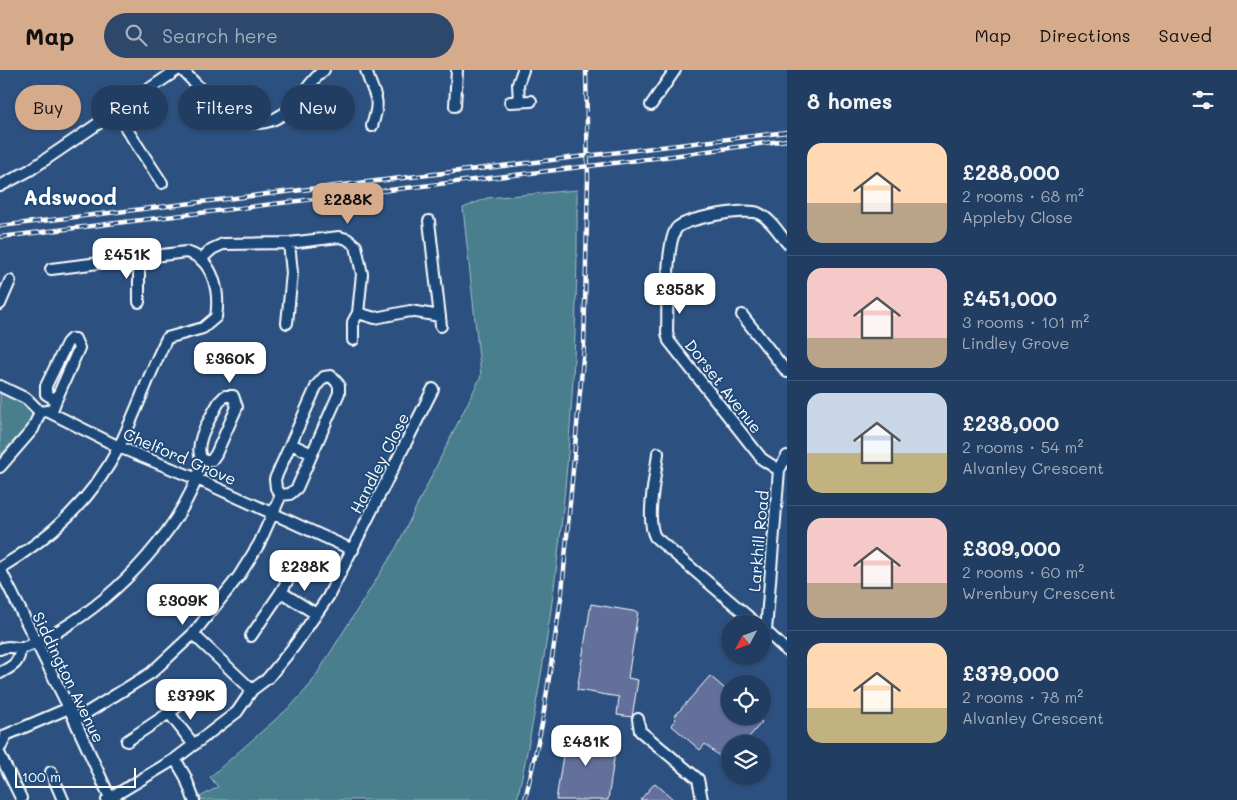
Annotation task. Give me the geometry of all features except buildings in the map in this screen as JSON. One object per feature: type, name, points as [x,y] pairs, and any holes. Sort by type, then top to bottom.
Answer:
[{"type":"street","points":[[155,85],[177,70]]},
{"type":"street","points":[[182,70],[221,110],[235,119],[248,123],[270,120],[290,108],[310,83],[324,70]]},
{"type":"street","points":[[366,70],[378,98],[378,107],[372,126]]},
{"type":"street","points":[[455,106],[457,70]]},
{"type":"street","points":[[523,70],[515,102],[531,101]]},
{"type":"street","points":[[651,105],[675,70]]},
{"type":"street","points":[[0,186],[30,170],[91,129]]},
{"type":"street","points":[[128,130],[162,183]]},
{"type":"street","name":"Dorset Avenue","points":[[779,470],[762,459],[669,341],[667,333],[669,274],[671,242],[677,228],[686,222],[700,218],[748,211],[758,213],[768,220],[787,243]]},
{"type":"street","points":[[358,313],[375,318],[410,312],[440,321],[429,221]]},
{"type":"street","points":[[201,259],[212,249],[223,244],[289,243],[339,237],[348,239],[356,246],[362,274],[358,313],[352,322],[353,340]]},
{"type":"street","points":[[287,323],[292,273],[289,243]]},
{"type":"street","points":[[0,568],[23,554],[69,517],[87,497],[119,447],[167,338],[203,328],[216,317],[218,296],[210,268],[195,254],[186,252],[51,269]]},
{"type":"street","points":[[139,302],[140,258]]},
{"type":"street","points":[[0,304],[10,281]]},
{"type":"street","points":[[742,315],[787,372]]},
{"type":"street","points":[[0,468],[56,400],[79,348],[75,339],[71,338],[67,343],[46,386],[46,394],[56,400]]},
{"type":"street","points":[[331,376],[339,385],[339,393],[297,488],[290,494],[280,494],[276,488],[275,479],[290,444],[317,385],[324,377],[331,376]]},
{"type":"street","name":"Chelford Grove","points":[[0,386],[27,398],[45,413],[119,447],[198,479],[352,550]]},
{"type":"street","name":"Handley Close","points":[[110,799],[175,759],[194,745],[237,712],[252,690],[268,678],[328,597],[433,389]]},
{"type":"street","points":[[225,396],[233,396],[237,407],[216,454],[211,461],[203,462],[199,457],[198,447],[213,412],[219,400],[225,396]]},
{"type":"street","points":[[290,444],[312,454]]},
{"type":"street","points":[[658,453],[651,518],[651,529],[655,537],[746,615]]},
{"type":"street","name":"Larkhill Road","points":[[765,615],[779,470],[787,456]]},
{"type":"street","points":[[0,649],[8,645],[20,648],[60,630],[89,610],[130,575],[174,520],[198,479],[203,462]]},
{"type":"street","points":[[75,720],[151,673],[193,634],[239,576],[259,544],[280,494]]},
{"type":"street","points":[[251,636],[282,592],[298,562]]},
{"type":"street","name":"Siddington Avenue","points":[[0,568],[75,720],[110,799]]},
{"type":"street","points":[[282,592],[316,614]]},
{"type":"street","points":[[193,634],[252,690]]},
{"type":"street","name":"Larkhill Road","points":[[771,636],[787,651]]},
{"type":"street","points":[[0,673],[20,660],[20,648]]},
{"type":"street","points":[[127,741],[169,713],[197,691]]},
{"type":"street","points":[[0,748],[6,735],[69,708]]},
{"type":"street","points":[[169,713],[194,745]]},
{"type":"street","points":[[638,719],[640,731],[698,779],[702,800]]},
{"type":"street","points":[[0,755],[21,798]]},
{"type":"street","points":[[175,759],[185,776],[194,800]]},
{"type":"street","points":[[51,772],[63,800]]},
{"type":"green space","points":[[577,190],[575,343],[564,496],[556,573],[545,649],[517,800],[201,800],[200,797],[218,787],[210,777],[292,705],[310,685],[396,548],[481,376],[463,208],[487,198]]},
{"type":"green space","points":[[0,392],[29,405],[36,416],[20,442],[16,438],[0,455]]},
{"type":"railway","points":[[525,800],[542,724],[562,592],[584,347],[588,179],[586,70]]},
{"type":"railway","points":[[0,226],[787,132]]},
{"type":"railway","points":[[0,237],[672,156],[787,140]]},
{"type":"district","name":"Adswood","points":[[70,196]]}]
